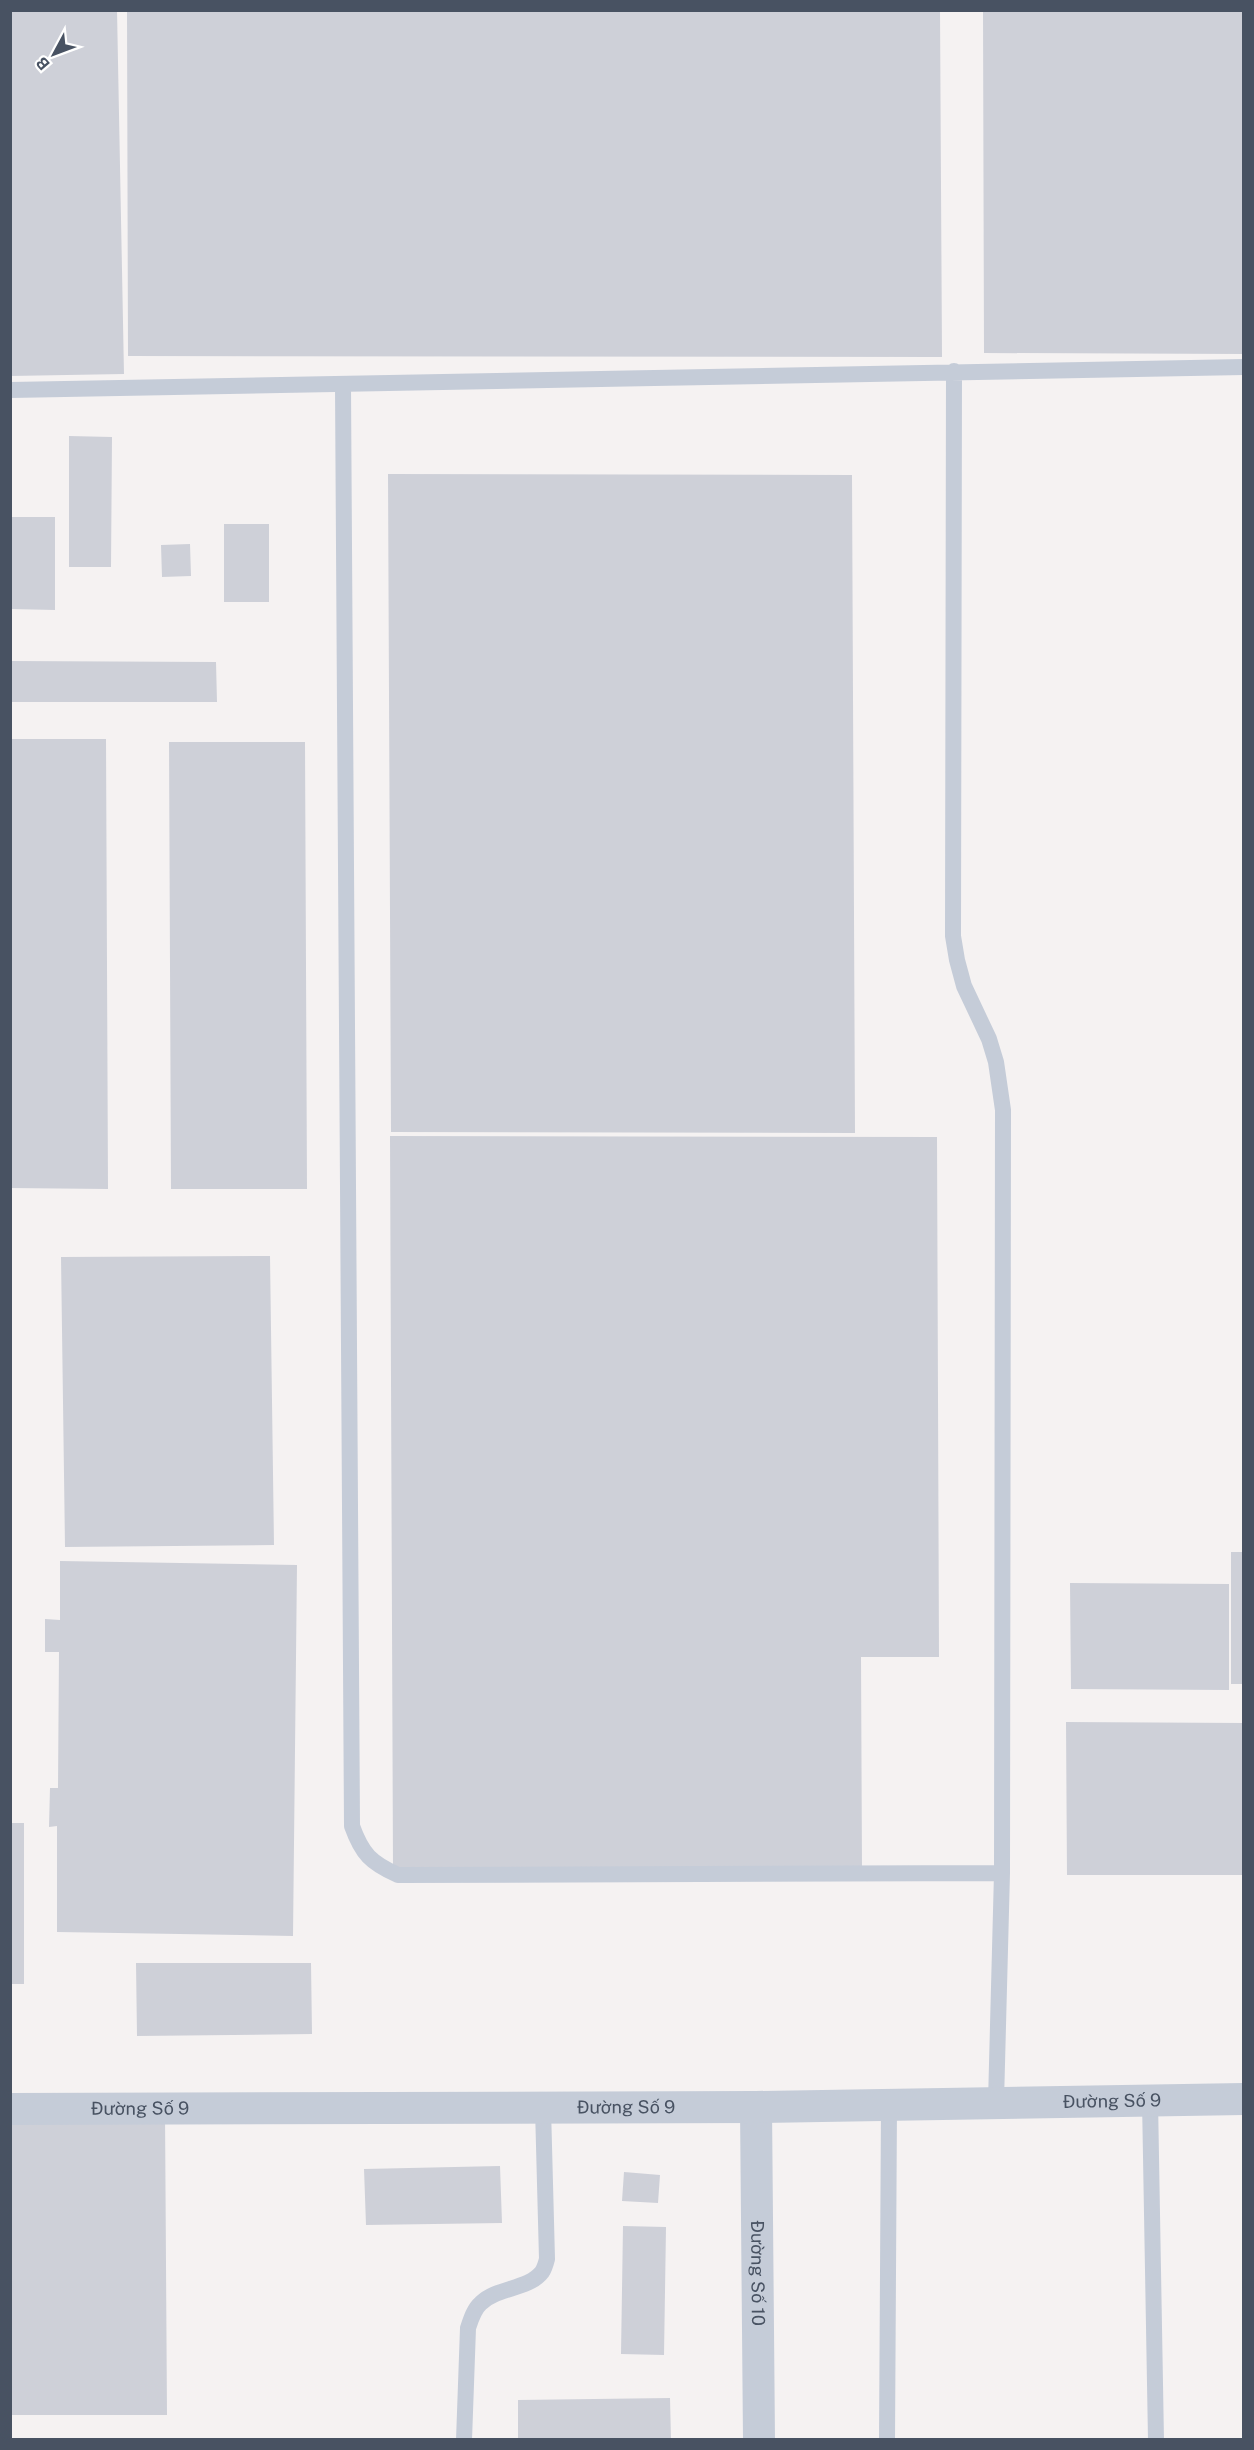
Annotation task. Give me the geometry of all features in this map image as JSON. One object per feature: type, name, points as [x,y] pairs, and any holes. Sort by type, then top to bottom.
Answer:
[{"type":"street","name":"Đường Số 9","points":[[10,2109],[756,2107],[1244,2099]]},
{"type":"street","name":"Đường Số 10","points":[[756,2107],[759,2439]]},
{"type":"lane","points":[[10,390],[343,386],[954,371],[1244,367]]},
{"type":"lane","points":[[954,371],[953,936],[964,986],[989,1039],[996,1062],[1004,1110],[1002,1873],[996,2102]]},
{"type":"lane","points":[[343,386],[352,1826],[358,1843],[377,1866],[398,1875],[1002,1873]]},
{"type":"lane","points":[[1150,2100],[1156,2439]]},
{"type":"lane","points":[[887,2439],[889,2105]]},
{"type":"lane","points":[[464,2439],[468,2328],[473,2314],[481,2302],[490,2296],[530,2281],[542,2273],[547,2259],[543,2108]]},
{"type":"building","points":[[10,10],[117,10],[124,374],[10,376]]},
{"type":"building","points":[[127,10],[940,10],[942,357],[128,356]]},
{"type":"building","points":[[983,10],[1244,10],[1244,354],[984,353]]},
{"type":"building","points":[[69,436],[112,437],[111,567],[69,567]]},
{"type":"building","points":[[388,474],[852,475],[855,1133],[391,1132]]},
{"type":"building","points":[[10,517],[55,517],[55,610],[10,609]]},
{"type":"building","points":[[224,524],[269,524],[269,602],[224,602]]},
{"type":"building","points":[[190,544],[191,576],[162,577],[161,545]]},
{"type":"building","points":[[10,661],[216,662],[217,702],[10,702]]},
{"type":"building","points":[[10,739],[106,739],[108,1189],[10,1188]]},
{"type":"building","points":[[169,742],[305,742],[307,1189],[171,1189]]},
{"type":"building","points":[[390,1136],[937,1137],[939,1657],[861,1657],[862,1869],[393,1868]]},
{"type":"building","points":[[270,1256],[274,1545],[65,1547],[61,1257]]},
{"type":"building","points":[[1231,1552],[1244,1552],[1244,1684],[1231,1684]]},
{"type":"building","points":[[60,1561],[297,1565],[293,1936],[57,1932],[57,1826],[49,1827],[50,1788],[58,1788],[59,1652],[45,1652],[45,1619],[60,1620]]},
{"type":"building","points":[[1070,1583],[1229,1584],[1229,1690],[1071,1689]]},
{"type":"building","points":[[1066,1722],[1244,1723],[1244,1875],[1067,1875]]},
{"type":"building","points":[[10,1823],[24,1823],[24,1984],[10,1984]]},
{"type":"building","points":[[136,1963],[311,1963],[312,2034],[137,2036]]},
{"type":"building","points":[[10,2112],[165,2112],[167,2415],[10,2415]]},
{"type":"building","points":[[500,2166],[502,2223],[366,2225],[364,2169]]},
{"type":"building","points":[[624,2172],[660,2175],[658,2203],[622,2201]]},
{"type":"building","points":[[623,2226],[666,2227],[664,2355],[621,2354]]},
{"type":"building","points":[[670,2398],[671,2440],[518,2440],[518,2400]]}]
